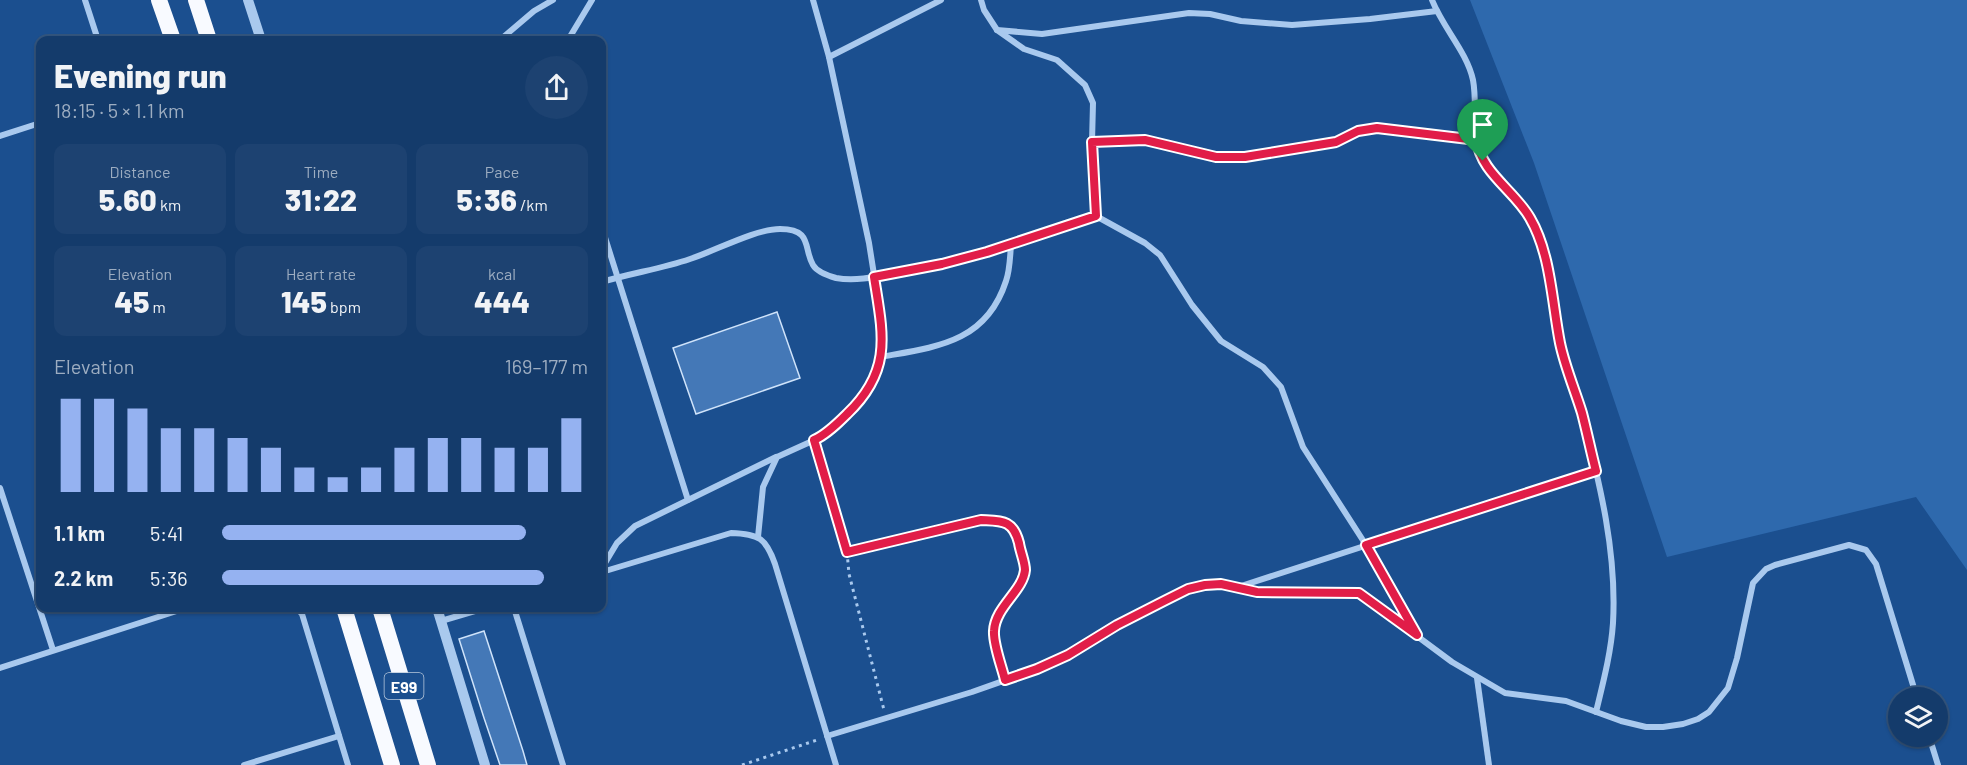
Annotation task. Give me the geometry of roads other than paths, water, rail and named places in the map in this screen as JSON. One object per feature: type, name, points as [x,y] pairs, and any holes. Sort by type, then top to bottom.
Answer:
[{"type":"highway","points":[[159,0],[172,36]]},
{"type":"highway","points":[[196,0],[207,36]]},
{"type":"highway","name":"E99","points":[[345,612],[392,765]]},
{"type":"highway","name":"E99","points":[[381,612],[428,765]]},
{"type":"street","points":[[85,0],[97,36]]},
{"type":"street","points":[[248,0],[260,36]]},
{"type":"street","points":[[505,36],[534,10],[553,0]]},
{"type":"street","points":[[570,36],[592,0]]},
{"type":"street","points":[[606,562],[616,543],[635,526],[814,440],[843,419],[862,400],[877,374],[881,319],[869,243],[829,57],[813,0]]},
{"type":"street","points":[[829,57],[941,0]]},
{"type":"street","points":[[981,0],[984,10],[997,30],[1024,49],[1057,60],[1085,85],[1093,104],[1092,142],[1096,216]]},
{"type":"street","points":[[1432,0],[1469,67],[1475,94],[1478,147],[1483,161],[1519,202],[1536,230],[1553,295],[1560,344],[1582,414],[1596,471],[1608,526],[1613,574],[1613,624],[1596,712]]},
{"type":"street","points":[[997,30],[1042,34],[1189,13],[1210,14],[1241,21],[1292,25],[1437,11]]},
{"type":"street","points":[[0,136],[36,124]]},
{"type":"street","points":[[1092,142],[1145,140],[1216,157],[1245,157],[1336,142],[1358,131],[1377,128],[1477,140]]},
{"type":"street","points":[[606,281],[688,260],[757,234],[779,229],[796,231],[806,241],[813,266],[828,276],[846,280],[874,277],[942,264],[1096,216],[1145,243],[1160,255],[1192,305],[1221,341],[1263,367],[1281,387],[1303,447],[1366,545],[1417,635]]},
{"type":"street","points":[[606,241],[688,500]]},
{"type":"street","points":[[880,357],[926,349],[958,339],[982,322],[996,306],[1007,279],[1011,244]]},
{"type":"street","points":[[758,537],[763,487],[777,457]]},
{"type":"street","points":[[1237,587],[1596,471]]},
{"type":"street","points":[[0,488],[36,598]]},
{"type":"street","points":[[606,569],[731,533],[758,537],[766,543],[775,564],[836,765]]},
{"type":"street","points":[[827,736],[1037,669],[1068,655],[1117,625],[1188,589],[1221,584],[1257,592],[1359,593],[1478,678],[1505,693],[1566,701],[1621,721],[1663,728],[1698,719],[1709,712],[1728,688],[1737,658],[1750,592],[1759,575],[1775,565],[1849,545],[1866,550],[1876,564],[1914,687]]},
{"type":"street","points":[[41,612],[53,650]]},
{"type":"street","points":[[0,668],[173,612]]},
{"type":"street","points":[[300,612],[348,765]]},
{"type":"street","points":[[438,612],[485,765]]},
{"type":"street","points":[[441,621],[471,612]]},
{"type":"street","points":[[515,612],[563,765]]},
{"type":"street","points":[[1478,678],[1489,765]]},
{"type":"street","points":[[244,765],[339,736]]},
{"type":"street","points":[[1932,747],[1938,765]]}]
